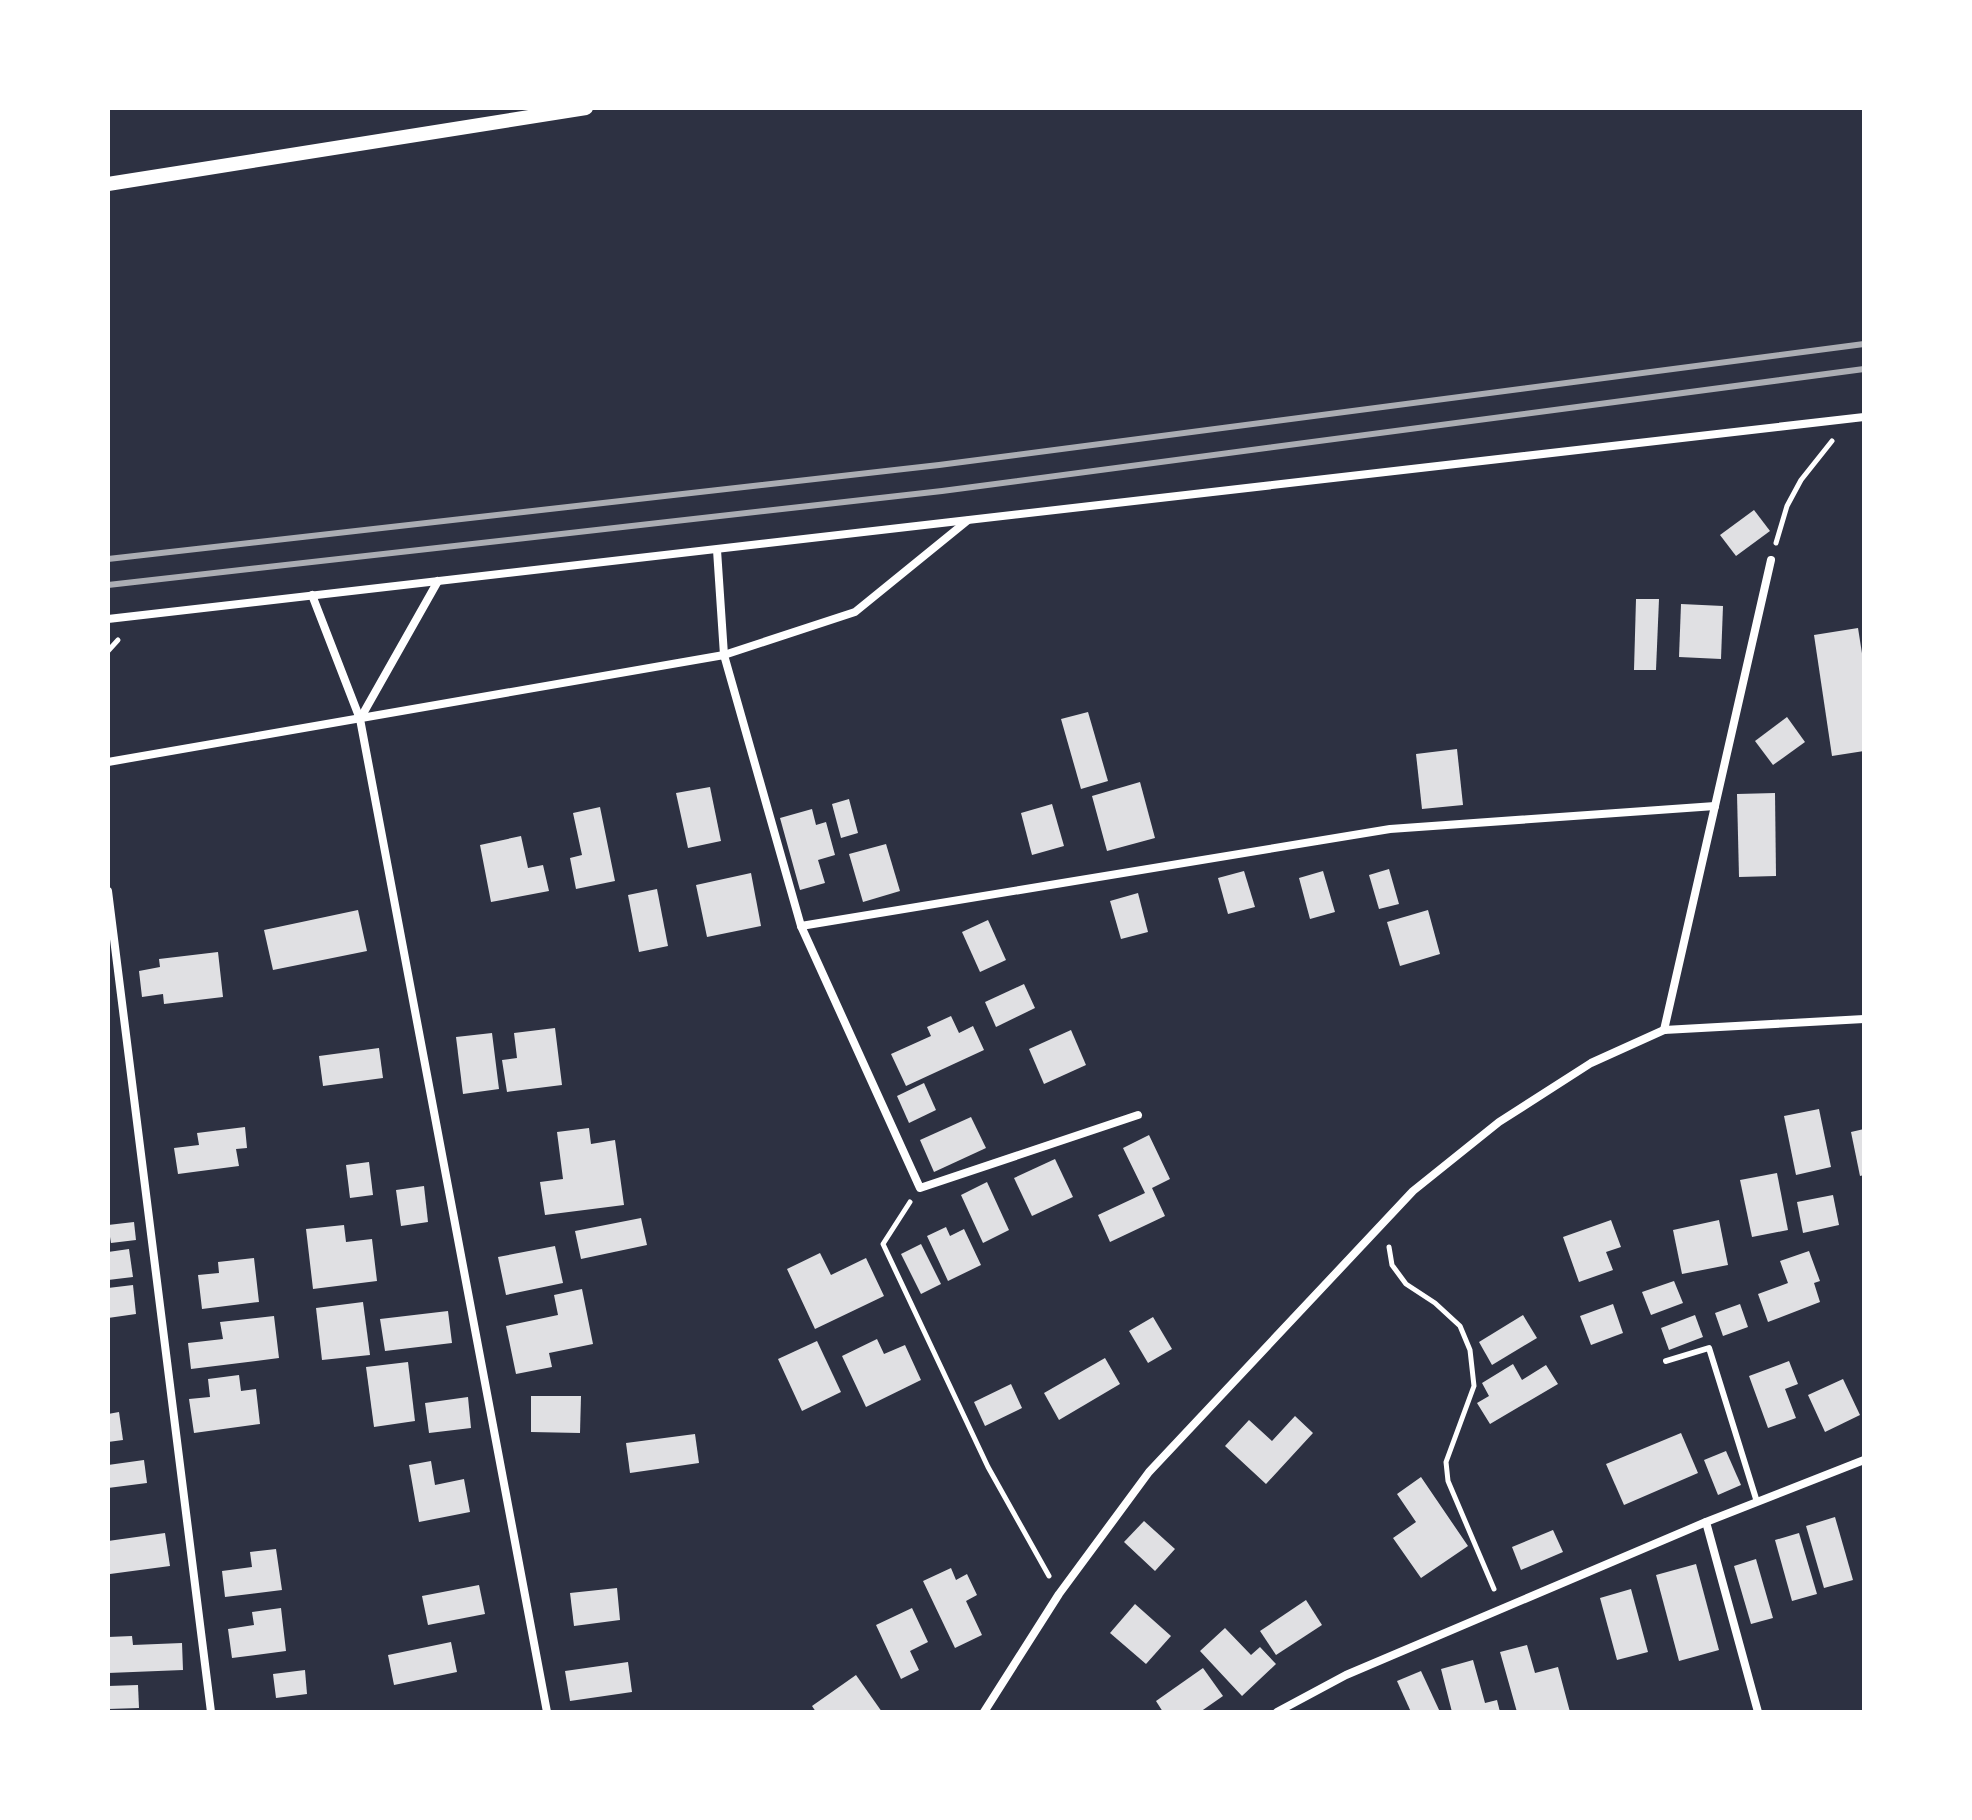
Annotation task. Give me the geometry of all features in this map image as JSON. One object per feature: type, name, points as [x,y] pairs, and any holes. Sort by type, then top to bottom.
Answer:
[{"type":"street","points":[[108,184],[586,108]]},
{"type":"street","points":[[108,619],[1864,417]]},
{"type":"street","points":[[108,762],[724,655],[855,612],[968,521]]},
{"type":"street","points":[[717,550],[724,655],[801,926],[920,1188],[1138,1115]]},
{"type":"street","points":[[1664,1030],[1771,560]]},
{"type":"street","points":[[360,719],[438,581]]},
{"type":"street","points":[[312,595],[360,719],[547,1712]]},
{"type":"street","points":[[801,926],[1390,829],[1715,806]]},
{"type":"street","points":[[108,891],[211,1712]]},
{"type":"street","points":[[984,1712],[1059,1594],[1149,1472],[1413,1191],[1499,1122],[1591,1063],[1664,1030],[1864,1019]]},
{"type":"street","points":[[1277,1712],[1346,1675],[1706,1522],[1864,1460]]},
{"type":"street","points":[[1706,1522],[1758,1712]]},
{"type":"lane","points":[[1666,1361],[1709,1348],[1757,1502]]},
{"type":"path","points":[[1771,560],[1787,506],[1801,480],[1850,419]]},
{"type":"path","points":[[920,1188],[883,1244],[988,1467],[1059,1594]]},
{"type":"path","points":[[1384,1222],[1392,1265],[1406,1284],[1435,1303],[1460,1326],[1470,1350],[1474,1386],[1446,1462],[1448,1481],[1503,1608]]},
{"type":"building","points":[[1754,510],[1770,531],[1736,556],[1720,535]]},
{"type":"building","points":[[1636,599],[1659,599],[1656,670],[1634,670]]},
{"type":"building","points":[[1681,604],[1723,606],[1721,659],[1679,657]]},
{"type":"building","points":[[1858,628],[1864,666],[1864,751],[1832,756],[1814,635]]},
{"type":"building","points":[[1088,712],[1108,781],[1081,789],[1061,719]]},
{"type":"building","points":[[1787,717],[1805,742],[1773,765],[1755,741]]},
{"type":"building","points":[[1457,749],[1463,805],[1422,809],[1416,754]]},
{"type":"building","points":[[1140,782],[1155,838],[1107,851],[1092,796]]},
{"type":"building","points":[[710,787],[721,841],[688,848],[676,793]]},
{"type":"building","points":[[1775,793],[1776,876],[1739,877],[1737,794]]},
{"type":"building","points":[[849,799],[858,833],[841,838],[832,804]]},
{"type":"building","points":[[1052,804],[1064,846],[1032,855],[1021,813]]},
{"type":"building","points":[[600,807],[615,881],[576,889],[570,858],[582,855],[573,813]]},
{"type":"building","points":[[812,809],[816,825],[826,822],[835,855],[818,860],[825,883],[800,890],[780,818]]},
{"type":"building","points":[[521,836],[528,868],[543,865],[549,891],[491,902],[480,845]]},
{"type":"building","points":[[886,844],[900,891],[863,902],[849,854]]},
{"type":"building","points":[[1389,869],[1399,904],[1379,909],[1369,875]]},
{"type":"building","points":[[1244,871],[1255,907],[1228,914],[1218,878]]},
{"type":"building","points":[[1323,871],[1335,912],[1310,919],[1299,878]]},
{"type":"building","points":[[751,873],[761,926],[707,937],[696,885]]},
{"type":"building","points":[[657,889],[668,946],[639,952],[628,895]]},
{"type":"building","points":[[1138,893],[1148,932],[1121,939],[1110,901]]},
{"type":"building","points":[[358,910],[367,951],[273,970],[264,930]]},
{"type":"building","points":[[1428,910],[1440,954],[1400,966],[1387,922]]},
{"type":"building","points":[[988,920],[1006,960],[980,972],[962,932]]},
{"type":"building","points":[[218,952],[223,997],[164,1004],[163,994],[142,997],[139,971],[160,967],[159,959]]},
{"type":"building","points":[[1024,984],[1035,1008],[996,1027],[985,1002]]},
{"type":"building","points":[[951,1016],[959,1033],[973,1026],[984,1050],[906,1086],[891,1054],[931,1036],[927,1027]]},
{"type":"building","points":[[555,1028],[562,1085],[507,1092],[502,1060],[517,1058],[514,1033]]},
{"type":"building","points":[[1071,1030],[1086,1065],[1044,1084],[1029,1049]]},
{"type":"building","points":[[492,1033],[499,1089],[463,1094],[456,1037]]},
{"type":"building","points":[[379,1048],[383,1078],[323,1086],[319,1056]]},
{"type":"building","points":[[924,1083],[936,1110],[909,1123],[897,1096]]},
{"type":"building","points":[[1819,1109],[1831,1167],[1796,1175],[1784,1116]]},
{"type":"building","points":[[971,1117],[986,1148],[934,1172],[920,1140]]},
{"type":"building","points":[[245,1127],[247,1148],[236,1149],[239,1166],[178,1174],[174,1148],[199,1145],[197,1133]]},
{"type":"building","points":[[589,1128],[591,1144],[615,1140],[624,1205],[545,1215],[540,1182],[563,1179],[557,1132]]},
{"type":"building","points":[[1864,1129],[1864,1175],[1860,1176],[1851,1132]]},
{"type":"building","points":[[1149,1135],[1170,1179],[1152,1188],[1165,1216],[1110,1242],[1098,1215],[1145,1193],[1123,1148]]},
{"type":"building","points":[[1055,1159],[1073,1197],[1032,1216],[1014,1178]]},
{"type":"building","points":[[369,1162],[373,1195],[350,1198],[346,1165]]},
{"type":"building","points":[[1777,1173],[1788,1230],[1752,1237],[1740,1180]]},
{"type":"building","points":[[987,1182],[1009,1230],[983,1243],[961,1195]]},
{"type":"building","points":[[424,1186],[428,1222],[401,1226],[396,1190]]},
{"type":"building","points":[[1833,1195],[1839,1225],[1803,1233],[1797,1202]]},
{"type":"building","points":[[641,1218],[647,1245],[581,1259],[575,1231]]},
{"type":"building","points":[[1611,1220],[1621,1247],[1606,1252],[1613,1270],[1579,1282],[1563,1237]]},
{"type":"building","points":[[1719,1220],[1728,1265],[1682,1274],[1673,1230]]},
{"type":"building","points":[[134,1222],[136,1240],[111,1243],[108,1225]]},
{"type":"building","points":[[344,1225],[346,1242],[372,1239],[377,1281],[313,1289],[306,1229]]},
{"type":"building","points":[[946,1227],[950,1236],[964,1229],[981,1265],[948,1281],[927,1236]]},
{"type":"building","points":[[921,1244],[941,1284],[921,1294],[901,1254]]},
{"type":"building","points":[[555,1246],[563,1283],[506,1295],[498,1257]]},
{"type":"building","points":[[129,1249],[133,1277],[108,1280],[108,1252]]},
{"type":"building","points":[[1809,1251],[1820,1281],[1814,1283],[1820,1302],[1768,1322],[1758,1294],[1788,1283],[1780,1261]]},
{"type":"building","points":[[820,1253],[831,1275],[866,1258],[884,1296],[815,1329],[787,1269]]},
{"type":"building","points":[[254,1258],[259,1302],[202,1309],[198,1275],[219,1273],[218,1262]]},
{"type":"building","points":[[1674,1281],[1683,1303],[1651,1315],[1642,1292]]},
{"type":"building","points":[[133,1285],[136,1314],[108,1318],[108,1288]]},
{"type":"building","points":[[582,1289],[593,1344],[549,1353],[552,1367],[516,1374],[506,1326],[558,1315],[554,1295]]},
{"type":"building","points":[[363,1302],[370,1355],[322,1360],[316,1308]]},
{"type":"building","points":[[1613,1304],[1623,1333],[1591,1345],[1580,1316]]},
{"type":"building","points":[[1740,1304],[1748,1327],[1723,1336],[1715,1313]]},
{"type":"building","points":[[448,1311],[452,1343],[385,1351],[380,1319]]},
{"type":"building","points":[[1523,1315],[1537,1338],[1492,1365],[1479,1342]]},
{"type":"building","points":[[1695,1315],[1703,1337],[1669,1350],[1661,1328]]},
{"type":"building","points":[[274,1316],[279,1358],[191,1369],[188,1343],[223,1339],[220,1322]]},
{"type":"building","points":[[1153,1317],[1172,1349],[1148,1363],[1129,1331]]},
{"type":"building","points":[[877,1339],[884,1354],[905,1345],[921,1380],[866,1407],[842,1356]]},
{"type":"building","points":[[817,1341],[841,1392],[802,1411],[778,1359]]},
{"type":"building","points":[[1105,1358],[1120,1384],[1059,1420],[1044,1393]]},
{"type":"building","points":[[1789,1361],[1798,1384],[1785,1389],[1796,1418],[1768,1428],[1749,1376]]},
{"type":"building","points":[[408,1362],[415,1421],[374,1427],[366,1367]]},
{"type":"building","points":[[1513,1364],[1522,1380],[1546,1365],[1558,1384],[1490,1424],[1477,1403],[1489,1396],[1482,1383]]},
{"type":"building","points":[[239,1375],[241,1391],[256,1389],[260,1424],[194,1433],[189,1399],[210,1397],[208,1379]]},
{"type":"building","points":[[1843,1379],[1860,1415],[1825,1432],[1808,1395]]},
{"type":"building","points":[[1011,1384],[1022,1408],[985,1426],[974,1402]]},
{"type":"building","points":[[531,1396],[581,1396],[580,1433],[531,1432]]},
{"type":"building","points":[[468,1397],[471,1428],[429,1433],[425,1403]]},
{"type":"building","points":[[119,1412],[123,1440],[108,1442],[108,1414]]},
{"type":"building","points":[[1295,1416],[1313,1433],[1266,1484],[1225,1446],[1249,1420],[1272,1441]]},
{"type":"building","points":[[1681,1433],[1698,1473],[1624,1505],[1606,1464]]},
{"type":"building","points":[[695,1434],[699,1463],[630,1473],[626,1443]]},
{"type":"building","points":[[1726,1451],[1741,1485],[1718,1495],[1704,1460]]},
{"type":"building","points":[[144,1460],[147,1483],[108,1488],[108,1465]]},
{"type":"building","points":[[431,1461],[435,1485],[464,1479],[470,1512],[419,1522],[409,1465]]},
{"type":"building","points":[[1421,1477],[1468,1546],[1421,1578],[1393,1538],[1416,1522],[1397,1494]]},
{"type":"building","points":[[1835,1517],[1853,1580],[1824,1588],[1806,1526]]},
{"type":"building","points":[[1144,1521],[1175,1549],[1155,1571],[1124,1542]]},
{"type":"building","points":[[1553,1530],[1563,1552],[1521,1570],[1512,1547]]},
{"type":"building","points":[[165,1533],[170,1566],[110,1574],[108,1541]]},
{"type":"building","points":[[1799,1533],[1817,1594],[1792,1601],[1775,1540]]},
{"type":"building","points":[[276,1549],[282,1590],[225,1597],[222,1571],[252,1567],[250,1552]]},
{"type":"building","points":[[1756,1559],[1773,1618],[1751,1624],[1734,1566]]},
{"type":"building","points":[[1696,1564],[1719,1650],[1679,1661],[1656,1575]]},
{"type":"building","points":[[951,1568],[956,1580],[967,1574],[977,1595],[966,1601],[982,1635],[955,1648],[923,1581]]},
{"type":"building","points":[[479,1585],[485,1614],[428,1625],[422,1596]]},
{"type":"building","points":[[617,1588],[620,1620],[574,1626],[570,1593]]},
{"type":"building","points":[[1631,1589],[1648,1652],[1617,1660],[1600,1598]]},
{"type":"building","points":[[1306,1600],[1322,1625],[1276,1655],[1260,1631]]},
{"type":"building","points":[[1135,1604],[1171,1636],[1146,1664],[1110,1633]]},
{"type":"building","points":[[281,1608],[286,1651],[232,1658],[228,1629],[254,1625],[252,1612]]},
{"type":"building","points":[[912,1608],[928,1642],[910,1651],[919,1670],[901,1679],[876,1625]]},
{"type":"building","points":[[1225,1628],[1251,1655],[1260,1647],[1276,1664],[1242,1696],[1200,1651]]},
{"type":"building","points":[[132,1636],[133,1645],[182,1643],[183,1670],[108,1673],[108,1637]]},
{"type":"building","points":[[451,1642],[457,1672],[394,1685],[388,1655]]},
{"type":"building","points":[[1527,1645],[1535,1673],[1558,1667],[1570,1712],[1517,1712],[1500,1652]]},
{"type":"building","points":[[1473,1660],[1485,1703],[1497,1700],[1500,1712],[1452,1712],[1441,1669]]},
{"type":"building","points":[[628,1662],[632,1692],[570,1701],[565,1671]]},
{"type":"building","points":[[1203,1668],[1223,1696],[1200,1712],[1163,1712],[1156,1701]]},
{"type":"building","points":[[305,1670],[307,1694],[276,1698],[273,1674]]},
{"type":"building","points":[[1421,1671],[1440,1712],[1411,1712],[1397,1681]]},
{"type":"building","points":[[856,1675],[882,1712],[816,1712],[812,1706]]},
{"type":"building","points":[[138,1685],[139,1708],[108,1709],[108,1686]]},
{"type":"railway","points":[[108,559],[939,465],[1864,344]]},
{"type":"railway","points":[[108,585],[942,491],[1864,369]]}]
